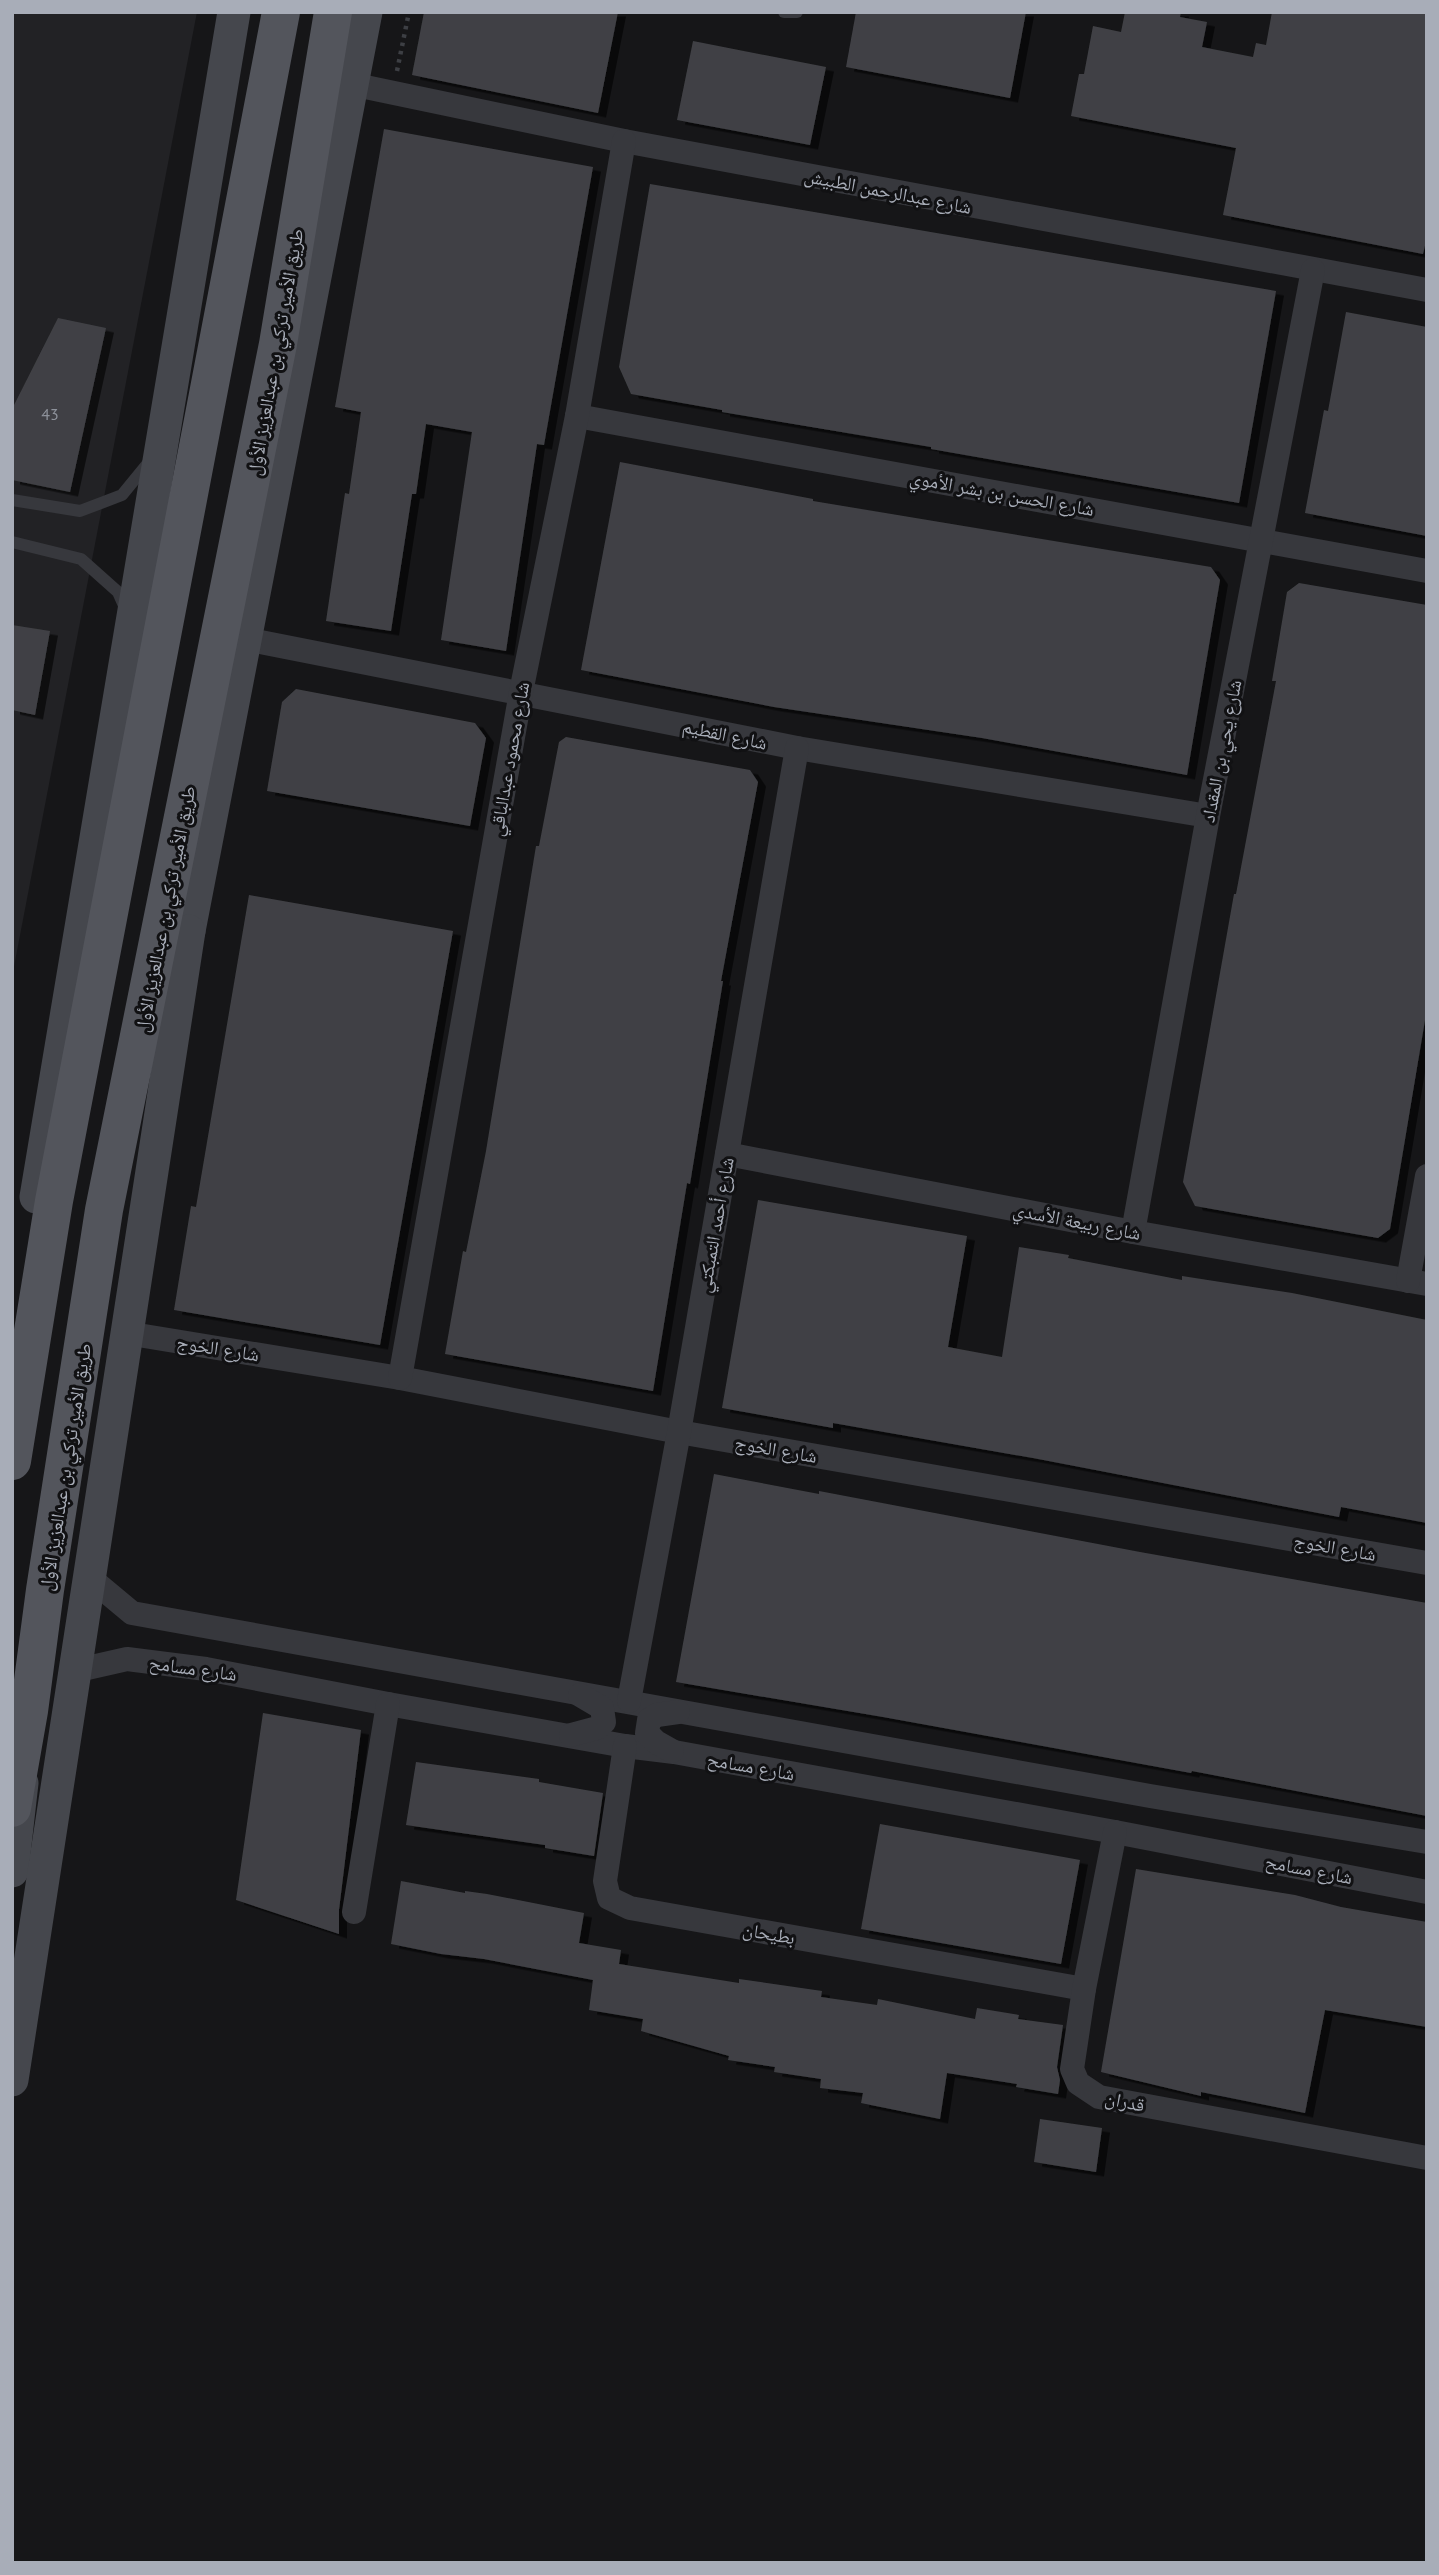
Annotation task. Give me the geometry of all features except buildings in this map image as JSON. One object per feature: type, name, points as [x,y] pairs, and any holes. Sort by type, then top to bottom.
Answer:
[{"type":"main road","points":[[12,1341],[234,12]]},
{"type":"main road","points":[[12,1461],[54,1201],[281,12]]},
{"type":"main road","name":"طريق الأمير تركي بن عبدالعزيز الأول","points":[[12,1808],[104,1210],[278,344],[333,12]]},
{"type":"main road","points":[[12,2080],[189,931],[366,12]]},
{"type":"main road","points":[[149,986],[189,931]]},
{"type":"main road","points":[[12,1871],[29,1711]]},
{"type":"street","name":"شارع عبدالرحمن الطبيش","points":[[351,84],[624,141],[1313,271],[1427,290]]},
{"type":"street","name":"شارع محمود عبدالباقي","points":[[400,1378],[521,692],[577,416],[624,141]]},
{"type":"street","name":"شارع يحي بن المقداد","points":[[1133,1232],[1208,816],[1313,271]]},
{"type":"street","name":"شارع الحسن بن بشر الأموي","points":[[577,416],[1427,571]]},
{"type":"street","name":"شارع القطيم","points":[[245,639],[797,748],[1208,816]]},
{"type":"street","name":"شارع أحمد التمبكتي","points":[[629,1701],[680,1432],[797,748]]},
{"type":"street","name":"شارع ربيعة الأسدي","points":[[727,1154],[1417,1283]]},
{"type":"street","points":[[1417,1283],[1427,1176]]},
{"type":"street","name":"شارع الخوج","points":[[126,1333],[400,1378],[680,1432],[1427,1563]]},
{"type":"street","points":[[90,1578],[132,1614],[1150,1796],[1427,1842]]},
{"type":"street","points":[[239,1674],[221,1667],[211,1655],[212,1644],[223,1636],[240,1633]]},
{"type":"street","name":"شارع مسامح","points":[[74,1671],[127,1659],[239,1674],[388,1704],[625,1746],[674,1752],[1115,1832],[1427,1892]]},
{"type":"street","points":[[567,1735],[597,1728],[604,1722],[602,1709],[574,1691]]},
{"type":"street","points":[[354,1912],[388,1704]]},
{"type":"street","points":[[674,1752],[656,1742],[647,1733],[649,1720],[666,1713],[686,1712]]},
{"type":"street","name":"بطيحان","points":[[625,1746],[605,1881],[609,1898],[630,1908],[1084,1989]]},
{"type":"street","name":"قدران","points":[[1115,1832],[1084,1989],[1072,2069],[1078,2083],[1099,2097],[1427,2158]]},
{"type":"lane","points":[[784,12],[796,12]]},
{"type":"lane","points":[[12,500],[79,511],[122,495],[161,448]]},
{"type":"lane","points":[[12,542],[82,559],[118,593],[132,624]]},
{"type":"path","points":[[392,93],[409,12]]},
{"type":"shaded area","points":[[12,12],[197,12],[12,977]]}]
